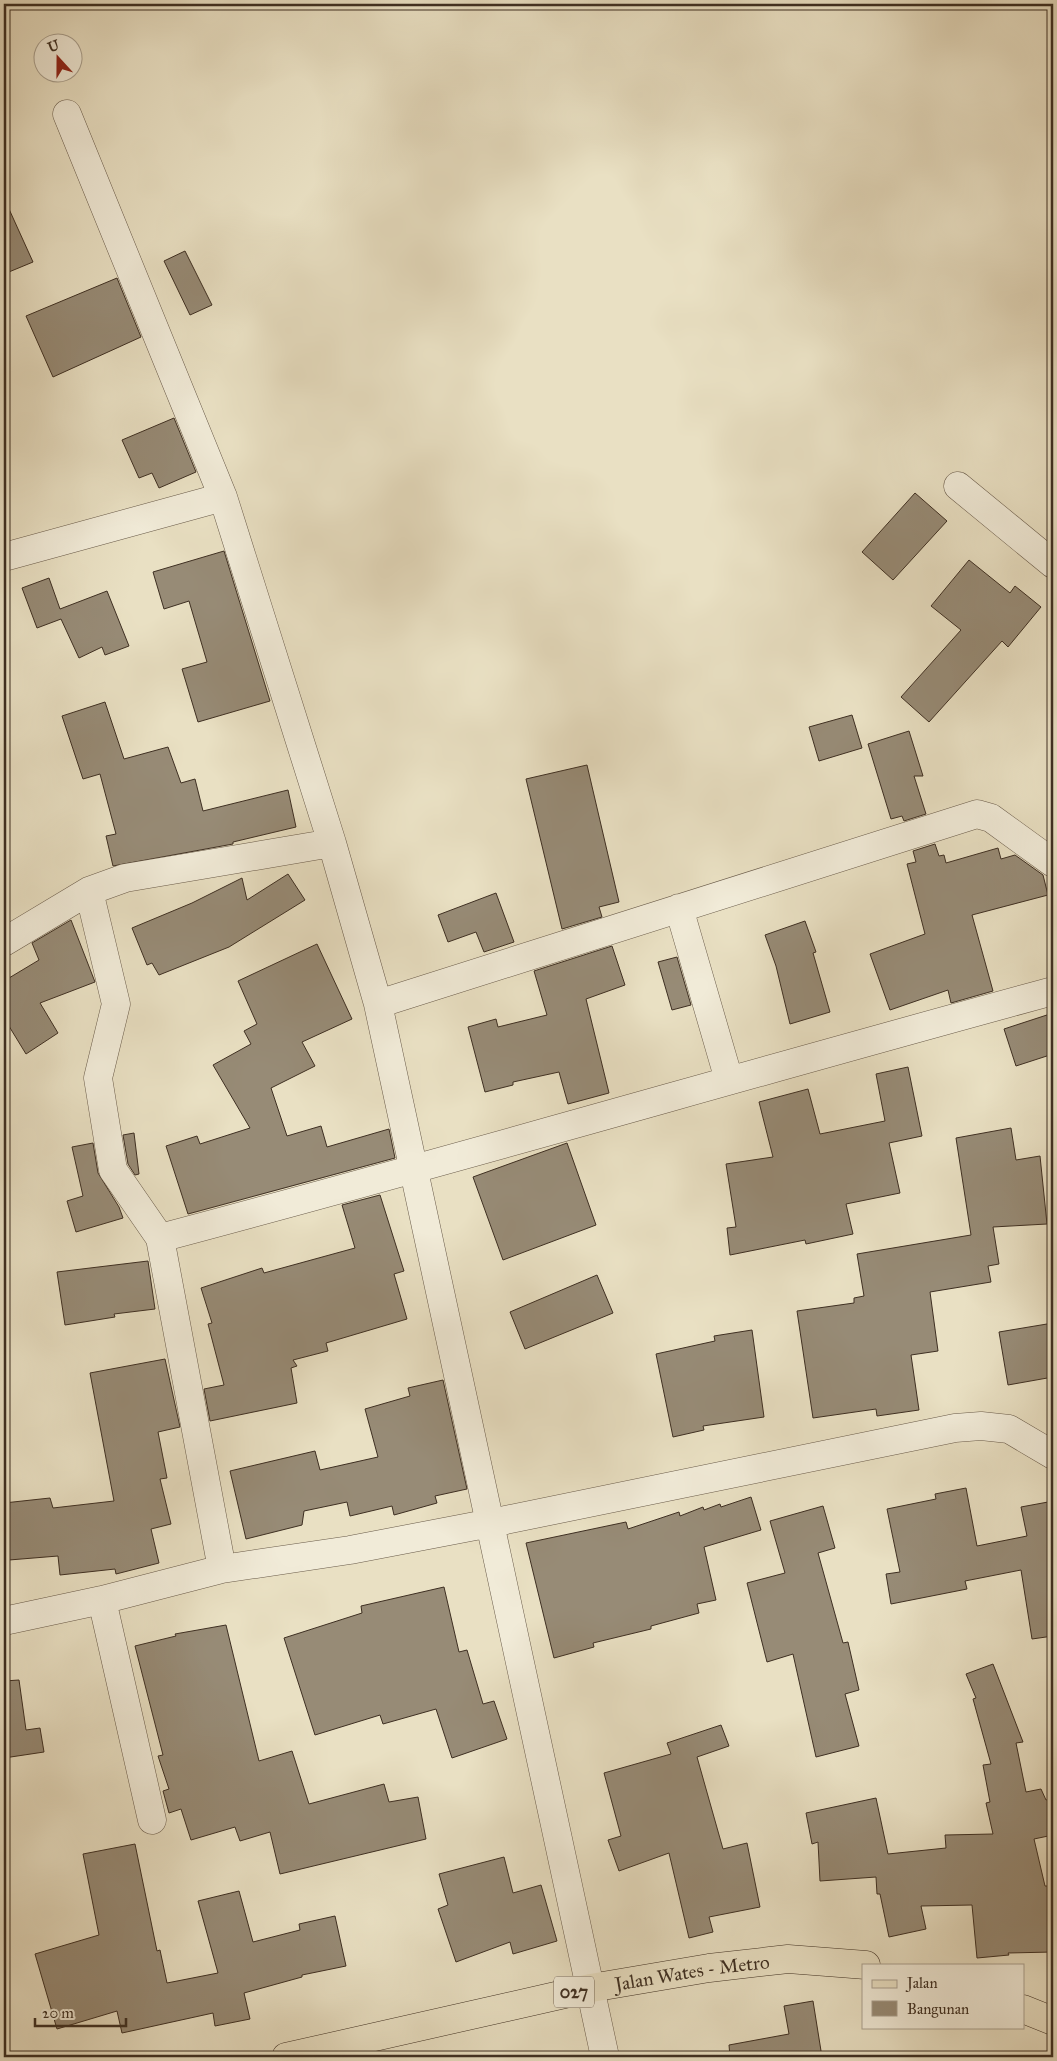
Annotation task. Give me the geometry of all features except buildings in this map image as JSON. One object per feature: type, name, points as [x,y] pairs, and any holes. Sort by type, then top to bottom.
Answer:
[{"type":"main road","name":"Jalan Wates - Metro","points":[[286,2057],[591,1988],[709,1968],[788,1959],[862,1965]]},
{"type":"main road","points":[[1024,2009],[1053,2021]]},
{"type":"street","points":[[67,114],[223,496],[332,843],[378,1004],[605,2057]]},
{"type":"street","points":[[958,486],[1053,564]]},
{"type":"street","points":[[4,557],[223,496]]},
{"type":"street","points":[[378,1004],[977,814],[991,818],[1053,863]]},
{"type":"street","points":[[4,942],[89,891],[125,878],[168,869],[332,843]]},
{"type":"street","points":[[89,891],[116,1004],[98,1078],[113,1170],[160,1238],[222,1569]]},
{"type":"street","points":[[679,908],[728,1080]]},
{"type":"street","points":[[160,1238],[414,1171],[728,1080],[1053,991]]},
{"type":"street","points":[[4,1621],[102,1600],[222,1569],[350,1550],[491,1523],[955,1428],[981,1426],[1009,1429],[1053,1455]]},
{"type":"street","points":[[102,1600],[152,1820]]}]
